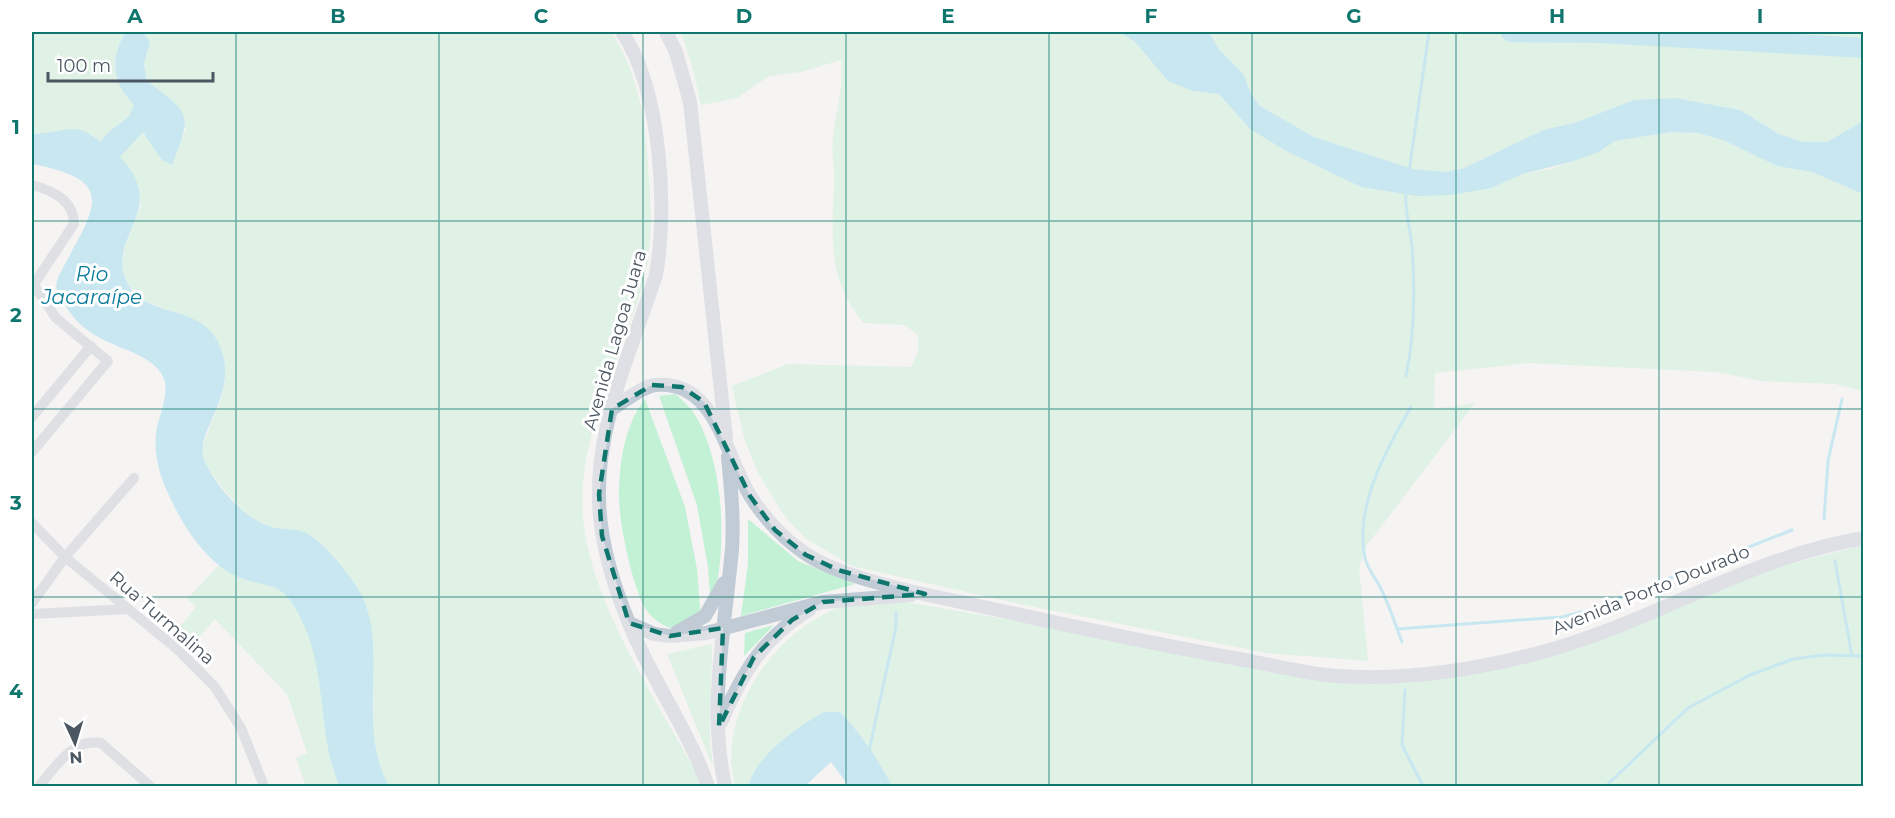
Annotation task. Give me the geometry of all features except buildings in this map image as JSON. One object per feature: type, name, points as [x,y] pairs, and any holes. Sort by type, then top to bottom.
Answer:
[{"type":"main road","name":"Avenida Lagoa Juara","points":[[622,32],[641,73],[652,111],[659,163],[660,252],[656,275],[612,409],[602,454],[600,484],[602,536],[610,571],[629,623],[708,786]]},
{"type":"main road","points":[[666,32],[676,52],[690,102],[733,514],[723,628],[719,727],[725,786]]},
{"type":"main road","points":[[612,409],[652,385],[682,387],[704,402],[750,496],[776,530],[806,555],[838,570],[925,594]]},
{"type":"main road","name":"Avenida Porto Dourado","points":[[925,594],[1131,638],[1335,676],[1393,676],[1448,671],[1553,649],[1633,619],[1765,564],[1863,538]]},
{"type":"main road","points":[[670,636],[705,616],[729,573]]},
{"type":"main road","points":[[629,623],[654,634],[670,636],[706,633],[823,602],[880,595],[925,594]]},
{"type":"main road","points":[[719,727],[740,680],[754,657],[792,620],[823,602]]},
{"type":"street","points":[[32,185],[52,190],[71,208],[74,224],[33,286],[56,318],[107,358],[107,363],[32,452]]},
{"type":"street","points":[[32,417],[92,346]]},
{"type":"street","points":[[32,603],[65,557],[134,478]]},
{"type":"street","name":"Rua Turmalina","points":[[32,523],[65,557],[177,649],[215,687],[241,728],[264,786]]},
{"type":"street","points":[[32,614],[128,609]]},
{"type":"street","points":[[39,786],[73,748],[81,743],[101,743],[150,786]]},
{"type":"highlighted area","points":[[652,385],[682,387],[704,402],[750,496],[775,530],[806,555],[838,570],[925,594],[823,602],[792,620],[754,657],[719,727],[723,628],[670,636],[629,623],[602,536],[599,494],[612,409]]},
{"type":"green space","points":[[32,32],[126,32],[117,53],[117,75],[122,90],[138,114],[126,133],[108,148],[98,139],[81,131],[63,130],[32,134]]},
{"type":"green space","points":[[143,32],[611,32],[627,60],[637,89],[647,152],[651,231],[644,278],[594,426],[583,487],[583,518],[598,584],[612,617],[645,683],[697,774],[700,786],[389,786],[379,762],[375,737],[372,635],[367,611],[357,588],[341,565],[320,542],[305,533],[266,525],[254,518],[237,504],[216,480],[206,465],[203,452],[224,388],[223,359],[219,347],[210,332],[198,322],[150,303],[137,295],[127,282],[123,256],[141,204],[119,158],[143,132],[161,158],[172,165],[186,128],[160,91],[147,81],[144,64],[150,42]]},
{"type":"green space","points":[[681,32],[1120,32],[1135,42],[1151,62],[1193,91],[1219,94],[1250,129],[1286,151],[1361,187],[1491,188],[1523,174],[1551,169],[1599,152],[1615,141],[1671,132],[1697,133],[1723,140],[1777,166],[1812,172],[1863,194],[1863,391],[1835,384],[1762,381],[1716,372],[1528,363],[1435,373],[1434,409],[1475,403],[1367,545],[1359,567],[1368,661],[1267,653],[1015,603],[852,566],[805,538],[783,514],[758,473],[744,438],[732,386],[788,364],[911,367],[918,351],[918,335],[905,325],[864,323],[843,291],[838,274],[833,240],[833,144],[841,89],[841,60],[801,72],[769,76],[737,98],[701,105]]},
{"type":"green space","points":[[1209,32],[1863,32],[1863,121],[1827,142],[1803,142],[1779,134],[1740,110],[1676,98],[1634,100],[1577,122],[1543,130],[1464,168],[1447,172],[1413,169],[1314,137],[1260,106],[1251,94],[1244,75],[1218,48]]},
{"type":"green space","points":[[676,394],[695,415],[706,438],[718,486],[721,512],[720,563],[711,608],[708,567],[697,505],[659,396]]},
{"type":"green space","points":[[645,399],[685,507],[697,569],[701,620],[682,629],[663,625],[645,609],[630,566],[621,521],[620,470],[624,445],[632,420]]},
{"type":"green space","points":[[748,519],[798,561],[855,584],[741,616],[748,564]]},
{"type":"green space","points":[[1863,545],[1863,786],[892,786],[870,754],[824,712],[780,744],[752,776],[748,786],[735,786],[731,759],[734,731],[743,704],[756,678],[773,655],[794,635],[817,618],[848,604],[893,600],[1353,678],[1506,665],[1766,570]]},
{"type":"green space","points":[[219,565],[244,580],[278,588],[296,607],[314,650],[325,701],[333,771],[339,786],[306,786],[296,758],[307,753],[287,694],[215,619],[191,647],[176,632],[196,607],[187,599]]},
{"type":"green space","points":[[774,625],[744,656],[745,633]]},
{"type":"green space","points":[[712,644],[710,742],[713,767],[667,654]]},
{"type":"water","name":"Rio Jacaraípe","points":[[126,32],[143,32],[150,42],[144,64],[147,81],[179,108],[184,116],[185,124],[172,165],[161,159],[143,132],[120,157],[134,176],[139,192],[139,208],[124,250],[122,264],[126,280],[144,301],[197,320],[208,328],[217,340],[224,359],[225,377],[222,394],[205,437],[203,450],[210,472],[224,492],[242,510],[262,523],[272,527],[304,532],[322,544],[357,587],[367,610],[372,634],[374,736],[379,761],[389,786],[339,786],[331,763],[317,668],[303,622],[290,600],[280,591],[232,574],[208,556],[198,544],[173,504],[158,463],[156,434],[166,387],[161,373],[142,357],[105,340],[80,324],[57,291],[58,278],[84,227],[92,198],[88,187],[77,178],[32,164],[32,134],[80,130],[88,133],[108,148],[126,133],[138,114],[122,90],[116,75],[115,60]]},
{"type":"water","points":[[1120,32],[1209,32],[1218,48],[1244,75],[1251,94],[1260,106],[1314,137],[1413,169],[1447,172],[1464,168],[1543,130],[1577,122],[1634,100],[1676,98],[1740,110],[1779,134],[1803,142],[1827,142],[1863,121],[1863,194],[1812,172],[1777,166],[1723,140],[1697,133],[1671,132],[1615,141],[1599,152],[1523,174],[1491,188],[1451,195],[1418,196],[1361,187],[1286,151],[1250,129],[1219,94],[1193,91],[1168,81],[1135,42]]},
{"type":"water","points":[[824,712],[840,712],[869,747],[892,786],[849,786],[831,762],[805,786],[748,786],[760,763],[779,743]]},
{"type":"waterway","points":[[1409,172],[1429,32]]},
{"type":"waterway","points":[[1511,32],[1600,33],[1864,48]]},
{"type":"waterway","points":[[94,166],[115,140],[137,123],[143,110]]},
{"type":"waterway","points":[[1406,190],[1414,295],[1413,328],[1406,376]]},
{"type":"waterway","points":[[1824,519],[1828,461],[1842,399]]},
{"type":"waterway","points":[[1402,642],[1389,607],[1366,562],[1363,539],[1364,519],[1374,480],[1411,407]]},
{"type":"waterway","points":[[1397,629],[1562,617],[1589,610],[1792,530]]},
{"type":"waterway","points":[[1835,561],[1852,656]]},
{"type":"waterway","points":[[869,751],[896,627],[896,613]]},
{"type":"waterway","points":[[1606,786],[1688,708],[1750,675],[1793,659],[1824,655],[1864,656]]},
{"type":"waterway","points":[[1405,690],[1402,745],[1423,786]]}]
